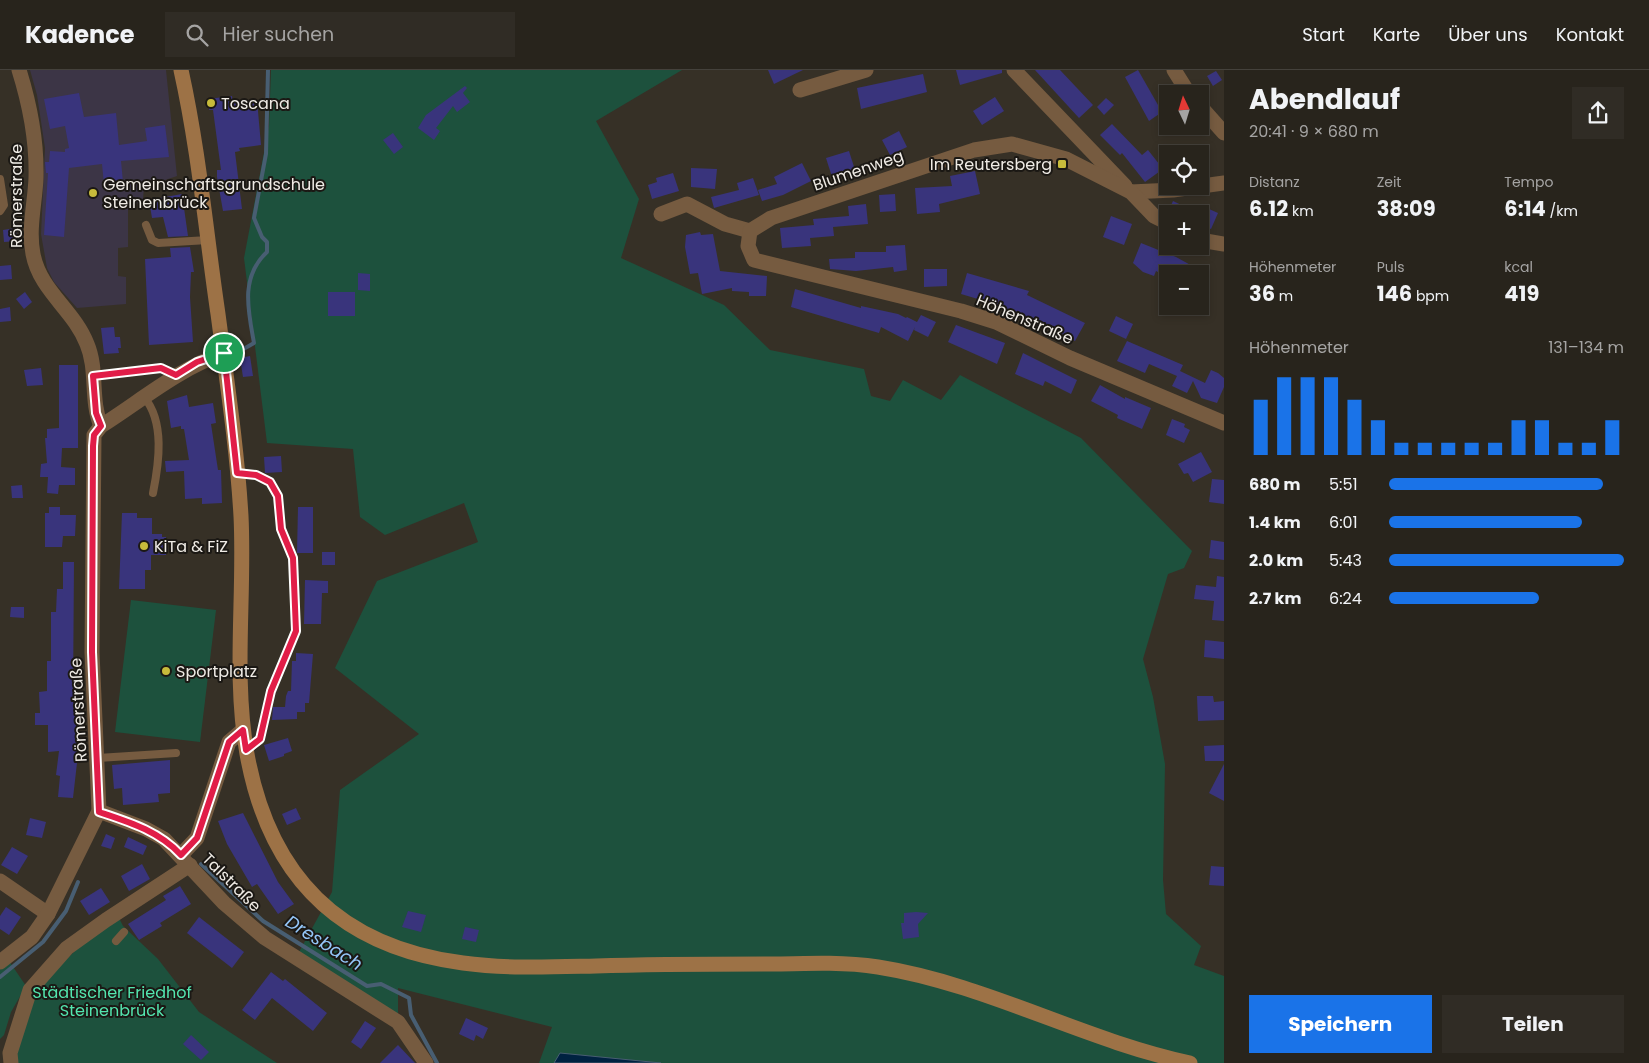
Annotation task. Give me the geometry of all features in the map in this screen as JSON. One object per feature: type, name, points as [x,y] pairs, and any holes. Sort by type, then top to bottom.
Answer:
[{"type":"main road","points":[[181,70],[197,156],[224,353],[237,473],[242,554],[240,670],[246,750],[261,810],[275,843],[293,873],[316,899],[344,922],[372,937],[425,956],[488,966],[525,968],[821,963],[877,967],[931,979],[982,994],[1127,1047],[1190,1063]]},
{"type":"street","name":"Römerstraße","points":[[0,962],[32,937],[48,914],[99,812],[92,652],[93,446],[94,435],[101,426],[96,413],[88,346],[82,332],[40,278],[34,259],[32,230],[36,153],[29,106],[19,70]]},
{"type":"street","points":[[800,90],[866,70]]},
{"type":"street","points":[[1014,70],[1131,192],[1173,190],[1224,183]]},
{"type":"street","points":[[1174,70],[1183,85]]},
{"type":"street","points":[[1209,116],[1224,133]]},
{"type":"street","name":"Blumenweg","points":[[750,232],[771,218],[882,180],[974,150],[1012,144],[1066,159],[1131,192],[1154,216],[1159,218]]},
{"type":"street","points":[[661,214],[687,204],[724,224],[750,232]]},
{"type":"street","name":"Höhenstraße","points":[[750,232],[748,246],[754,260],[961,311],[996,322],[1070,358],[1224,423]]},
{"type":"street","points":[[1209,242],[1224,244]]},
{"type":"street","points":[[101,426],[197,362],[224,353]]},
{"type":"street","points":[[11,1063],[10,1053],[30,990],[66,948],[185,860],[197,838],[229,742],[243,730]]},
{"type":"street","name":"Talstraße","points":[[99,812],[146,829],[164,839],[224,903],[266,938],[398,1022],[426,1063]]},
{"type":"street","points":[[0,881],[48,914]]},
{"type":"lane","points":[[0,179],[4,205],[0,211]]},
{"type":"lane","points":[[146,225],[152,240],[158,244],[208,240]]},
{"type":"lane","points":[[93,376],[161,368],[176,375]]},
{"type":"lane","points":[[144,397],[153,408],[160,460],[153,493]]},
{"type":"lane","points":[[237,473],[256,475],[270,482],[278,496],[281,529],[293,558],[296,631],[271,691],[260,739],[246,750]]},
{"type":"lane","points":[[98,758],[176,752]]},
{"type":"lane","points":[[116,941],[124,932]]},
{"type":"shaded area","name":"Gemeinschaftsgrundschule Steinenbrück","points":[[30,70],[166,70],[177,176],[144,187],[143,199],[140,203],[128,205],[128,247],[118,248],[118,276],[126,277],[126,304],[77,308],[54,282],[47,268],[41,234],[45,148],[37,95]]},
{"type":"green space","points":[[271,70],[682,70],[596,121],[639,199],[621,258],[724,305],[770,350],[864,369],[871,396],[890,401],[903,380],[941,400],[960,375],[1081,438],[1192,551],[1184,568],[1168,574],[1143,659],[1153,697],[1165,764],[1163,880],[1166,914],[1201,946],[1194,965],[1224,976],[1224,1063],[539,1063],[552,1027],[398,988],[398,1015],[299,952],[332,892],[340,790],[419,734],[335,668],[377,581],[478,542],[464,503],[385,535],[360,517],[353,449],[267,443],[244,258],[269,126]]},
{"type":"green space","name":"Sportplatz","points":[[131,600],[216,610],[200,742],[115,732]]},
{"type":"green space","name":"Städtischer Friedhof Steinenbrück","points":[[119,918],[123,926],[158,959],[199,1012],[277,1063],[17,1063],[16,1047],[34,991],[80,946]]},
{"type":"green space","points":[[7,958],[26,986],[11,1012],[4,1035],[0,1039],[0,962]]},
{"type":"water","points":[[560,1053],[661,1063],[554,1063]]},
{"type":"building","points":[[768,70],[803,70],[774,84]]},
{"type":"building","points":[[956,70],[1002,70],[1002,73],[960,85]]},
{"type":"building","points":[[1035,70],[1060,70],[1093,105],[1079,118]]},
{"type":"building","points":[[1138,70],[1159,107],[1159,114],[1149,121],[1125,77]]},
{"type":"building","points":[[1216,71],[1222,80],[1213,86],[1207,76]]},
{"type":"building","points":[[923,74],[927,92],[861,109],[857,88]]},
{"type":"building","points":[[465,86],[467,88],[463,93],[470,102],[457,112],[453,106],[436,128],[440,131],[434,140],[418,128],[426,115]]},
{"type":"building","points":[[79,93],[84,117],[116,113],[119,145],[147,141],[145,128],[165,125],[169,157],[121,161],[123,182],[104,184],[102,164],[69,168],[64,237],[44,235],[48,173],[46,173],[45,162],[49,162],[50,151],[65,152],[65,149],[69,148],[65,126],[50,129],[44,99]]},
{"type":"building","points":[[232,96],[233,103],[257,100],[261,145],[239,148],[240,151],[235,152],[242,209],[223,211],[217,177],[217,170],[221,170],[213,110],[209,110],[208,99]]},
{"type":"building","points":[[995,97],[1004,111],[982,125],[973,111]]},
{"type":"building","points":[[1106,98],[1114,105],[1104,115],[1097,107]]},
{"type":"building","points":[[1112,124],[1142,155],[1148,150],[1159,164],[1159,172],[1145,182],[1122,153],[1120,155],[1100,135]]},
{"type":"building","points":[[899,131],[907,147],[890,155],[882,140]]},
{"type":"building","points":[[393,133],[403,147],[394,154],[383,140]]},
{"type":"building","points":[[849,151],[855,170],[832,177],[826,158]]},
{"type":"building","points":[[802,163],[811,181],[783,195],[762,201],[758,190],[777,184],[774,177]]},
{"type":"building","points":[[691,168],[717,169],[715,189],[691,187]]},
{"type":"building","points":[[975,171],[980,194],[939,204],[940,212],[917,214],[915,188],[952,186],[950,176]]},
{"type":"building","points":[[673,173],[679,191],[652,199],[648,185],[657,182],[656,178]]},
{"type":"building","points":[[753,178],[759,195],[714,208],[711,197],[739,190],[737,183]]},
{"type":"building","points":[[182,194],[188,236],[168,237],[163,217],[152,218],[149,200]]},
{"type":"building","points":[[895,194],[896,211],[880,212],[879,195]]},
{"type":"building","points":[[1173,201],[1181,205],[1171,205]]},
{"type":"building","points":[[866,204],[868,224],[833,227],[834,236],[810,238],[811,246],[782,248],[780,228],[814,225],[813,219],[849,216],[848,206]]},
{"type":"building","points":[[1209,209],[1218,213],[1211,229],[1209,228]]},
{"type":"building","points":[[1111,216],[1132,224],[1124,245],[1103,237]]},
{"type":"building","points":[[16,228],[17,241],[4,242],[3,230]]},
{"type":"building","points":[[700,232],[701,235],[713,234],[720,271],[767,276],[766,296],[749,296],[749,292],[732,291],[732,288],[702,294],[698,273],[690,274],[685,247],[686,235]]},
{"type":"building","points":[[1141,243],[1159,250],[1159,255],[1171,255],[1191,265],[1159,265],[1159,272],[1156,271],[1154,276],[1143,272],[1133,263]]},
{"type":"building","points":[[905,245],[907,270],[894,272],[893,267],[856,271],[830,269],[829,259],[855,258],[855,252],[886,252],[886,246]]},
{"type":"building","points":[[190,247],[194,272],[191,272],[190,297],[193,342],[149,345],[145,259],[171,257],[170,248]]},
{"type":"building","points":[[11,265],[12,279],[0,280],[0,266]]},
{"type":"building","points":[[924,269],[947,269],[947,286],[924,287]]},
{"type":"building","points":[[358,273],[370,274],[370,291],[358,290]]},
{"type":"building","points":[[967,273],[1029,291],[1027,295],[1085,323],[1075,341],[1047,326],[1045,329],[1027,321],[1028,319],[997,307],[998,305],[961,294]]},
{"type":"building","points":[[795,289],[861,308],[861,306],[898,314],[917,322],[921,315],[936,322],[928,337],[914,330],[915,327],[908,341],[881,327],[879,333],[791,307]]},
{"type":"building","points":[[25,292],[32,302],[24,309],[16,299]]},
{"type":"building","points":[[328,292],[355,292],[355,316],[328,316]]},
{"type":"building","points":[[10,307],[11,321],[0,322],[0,309]]},
{"type":"building","points":[[1116,316],[1133,324],[1126,339],[1109,331]]},
{"type":"building","points":[[956,325],[1005,343],[997,364],[948,342]]},
{"type":"building","points":[[114,327],[115,337],[120,337],[121,348],[118,348],[119,353],[104,354],[101,328]]},
{"type":"building","points":[[1127,341],[1183,365],[1180,371],[1205,383],[1211,370],[1218,373],[1224,378],[1224,387],[1217,403],[1201,398],[1193,381],[1187,393],[1172,386],[1177,376],[1149,364],[1145,373],[1117,361]]},
{"type":"building","points":[[1023,353],[1077,380],[1071,394],[1045,381],[1043,386],[1015,374]]},
{"type":"building","points":[[250,356],[253,376],[243,377],[240,358]]},
{"type":"building","points":[[59,365],[78,365],[78,448],[62,448],[61,467],[75,468],[75,485],[59,485],[58,494],[47,493],[48,477],[40,477],[41,464],[47,463],[45,438],[47,438],[47,429],[59,428]]},
{"type":"building","points":[[41,368],[43,385],[27,386],[24,370]]},
{"type":"building","points":[[1100,385],[1125,399],[1125,397],[1151,408],[1142,429],[1117,418],[1118,415],[1091,401]]},
{"type":"building","points":[[187,395],[189,407],[213,403],[216,423],[211,424],[218,470],[221,470],[222,503],[202,504],[202,498],[185,499],[184,471],[166,472],[165,461],[189,460],[184,429],[181,429],[181,426],[171,428],[167,401]]},
{"type":"building","points":[[1172,419],[1185,424],[1184,427],[1190,430],[1184,443],[1166,435]]},
{"type":"building","points":[[1201,452],[1212,472],[1193,482],[1188,473],[1184,474],[1178,464]]},
{"type":"building","points":[[281,456],[282,472],[265,473],[264,457]]},
{"type":"building","points":[[1212,479],[1224,480],[1224,504],[1209,502]]},
{"type":"building","points":[[22,485],[23,498],[12,498],[11,486]]},
{"type":"building","points":[[49,507],[60,507],[60,515],[76,515],[75,536],[63,536],[62,547],[45,547],[45,513],[49,513]]},
{"type":"building","points":[[298,507],[313,507],[313,553],[297,553]]},
{"type":"building","name":"KiTa & FiZ","points":[[122,513],[137,513],[137,518],[152,518],[152,534],[162,534],[162,537],[166,537],[166,555],[151,555],[151,570],[145,570],[145,589],[119,589]]},
{"type":"building","points":[[1211,540],[1224,542],[1224,560],[1209,558]]},
{"type":"building","points":[[322,552],[335,552],[335,565],[322,565]]},
{"type":"building","points":[[63,562],[74,562],[73,696],[76,696],[77,763],[73,798],[58,797],[60,776],[56,775],[59,751],[48,752],[48,725],[35,725],[35,713],[40,713],[39,692],[47,691],[47,661],[51,661],[51,612],[56,612],[57,589],[63,589]]},
{"type":"building","points":[[1217,576],[1224,577],[1224,621],[1212,620],[1214,601],[1194,599],[1196,585],[1216,587]]},
{"type":"building","points":[[305,580],[328,581],[328,593],[322,593],[321,624],[304,624]]},
{"type":"building","points":[[11,607],[24,607],[24,618],[10,617]]},
{"type":"building","points":[[1205,640],[1224,642],[1224,659],[1204,657]]},
{"type":"building","points":[[296,653],[313,654],[309,703],[305,703],[305,712],[297,712],[297,719],[272,720],[273,707],[285,707],[286,696],[288,691],[291,691],[292,661],[296,661]]},
{"type":"building","points":[[1197,696],[1213,696],[1214,702],[1224,701],[1224,720],[1198,721]]},
{"type":"building","points":[[288,738],[292,751],[269,761],[264,745]]},
{"type":"building","points":[[1224,745],[1224,761],[1205,761],[1204,746]]},
{"type":"building","points":[[170,760],[170,793],[158,794],[159,802],[123,805],[122,788],[114,789],[112,765]]},
{"type":"building","points":[[1224,764],[1224,801],[1209,793]]},
{"type":"building","points":[[296,808],[301,819],[287,825],[282,814]]},
{"type":"building","points":[[243,813],[278,882],[294,904],[278,914],[257,884],[252,887],[227,844],[218,821]]},
{"type":"building","points":[[30,818],[46,822],[42,838],[26,835]]},
{"type":"building","points":[[106,834],[115,838],[111,849],[101,846]]},
{"type":"building","points":[[128,837],[147,846],[143,855],[124,847]]},
{"type":"building","points":[[12,847],[28,856],[17,874],[1,865]]},
{"type":"building","points":[[142,864],[150,879],[129,891],[121,876]]},
{"type":"building","points":[[1211,866],[1224,867],[1224,886],[1209,885]]},
{"type":"building","points":[[180,886],[191,904],[160,923],[162,926],[139,940],[128,924],[166,900],[163,896]]},
{"type":"building","points":[[101,888],[110,902],[89,915],[80,901]]},
{"type":"building","points":[[6,907],[21,917],[9,935],[0,929],[0,916]]},
{"type":"building","points":[[408,911],[426,915],[421,932],[402,927]]},
{"type":"building","points":[[904,913],[928,913],[918,924],[919,937],[903,939],[901,923],[904,923]]},
{"type":"building","points":[[199,917],[244,952],[232,968],[187,933]]},
{"type":"building","points":[[465,927],[479,930],[476,942],[462,939]]},
{"type":"building","points":[[271,972],[283,981],[285,979],[327,1013],[313,1031],[272,998],[255,1020],[242,1010]]},
{"type":"building","points":[[466,1018],[488,1028],[483,1039],[476,1035],[474,1041],[459,1034]]},
{"type":"building","points":[[365,1021],[376,1028],[361,1049],[351,1042]]},
{"type":"building","points":[[191,1035],[209,1052],[201,1060],[183,1044]]},
{"type":"building","points":[[398,1045],[415,1063],[380,1063]]},
{"type":"waterway","name":"Dresbach","points":[[240,351],[254,343],[248,306],[249,283],[258,262],[267,252],[267,242],[262,237],[254,218],[266,154],[268,70]]},
{"type":"waterway","name":"Dresbach","points":[[201,864],[263,921],[367,986],[381,984],[409,998],[411,1015],[437,1063]]},
{"type":"waterway","points":[[0,977],[43,942],[66,911],[78,882]]},
{"type":"place","name":"Toscana","points":[[211,103]]},
{"type":"place","name":"Im Reutersberg","points":[[1062,164]]},
{"type":"place","name":"Gemeinschaftsgrundschule Steinenbrück","points":[[93,193]]},
{"type":"place","name":"KiTa & FiZ","points":[[144,546]]},
{"type":"place","name":"Sportplatz","points":[[166,671]]},
{"type":"route","points":[[224,353],[230,391],[237,473],[256,475],[270,482],[278,496],[281,529],[293,558],[296,631],[271,691],[260,739],[246,750],[243,730],[229,742],[197,838],[181,855],[164,839],[146,829],[99,812],[92,652],[92,592],[93,446],[94,435],[101,426],[96,413],[93,376],[161,368],[176,375],[197,362],[224,353]]}]
